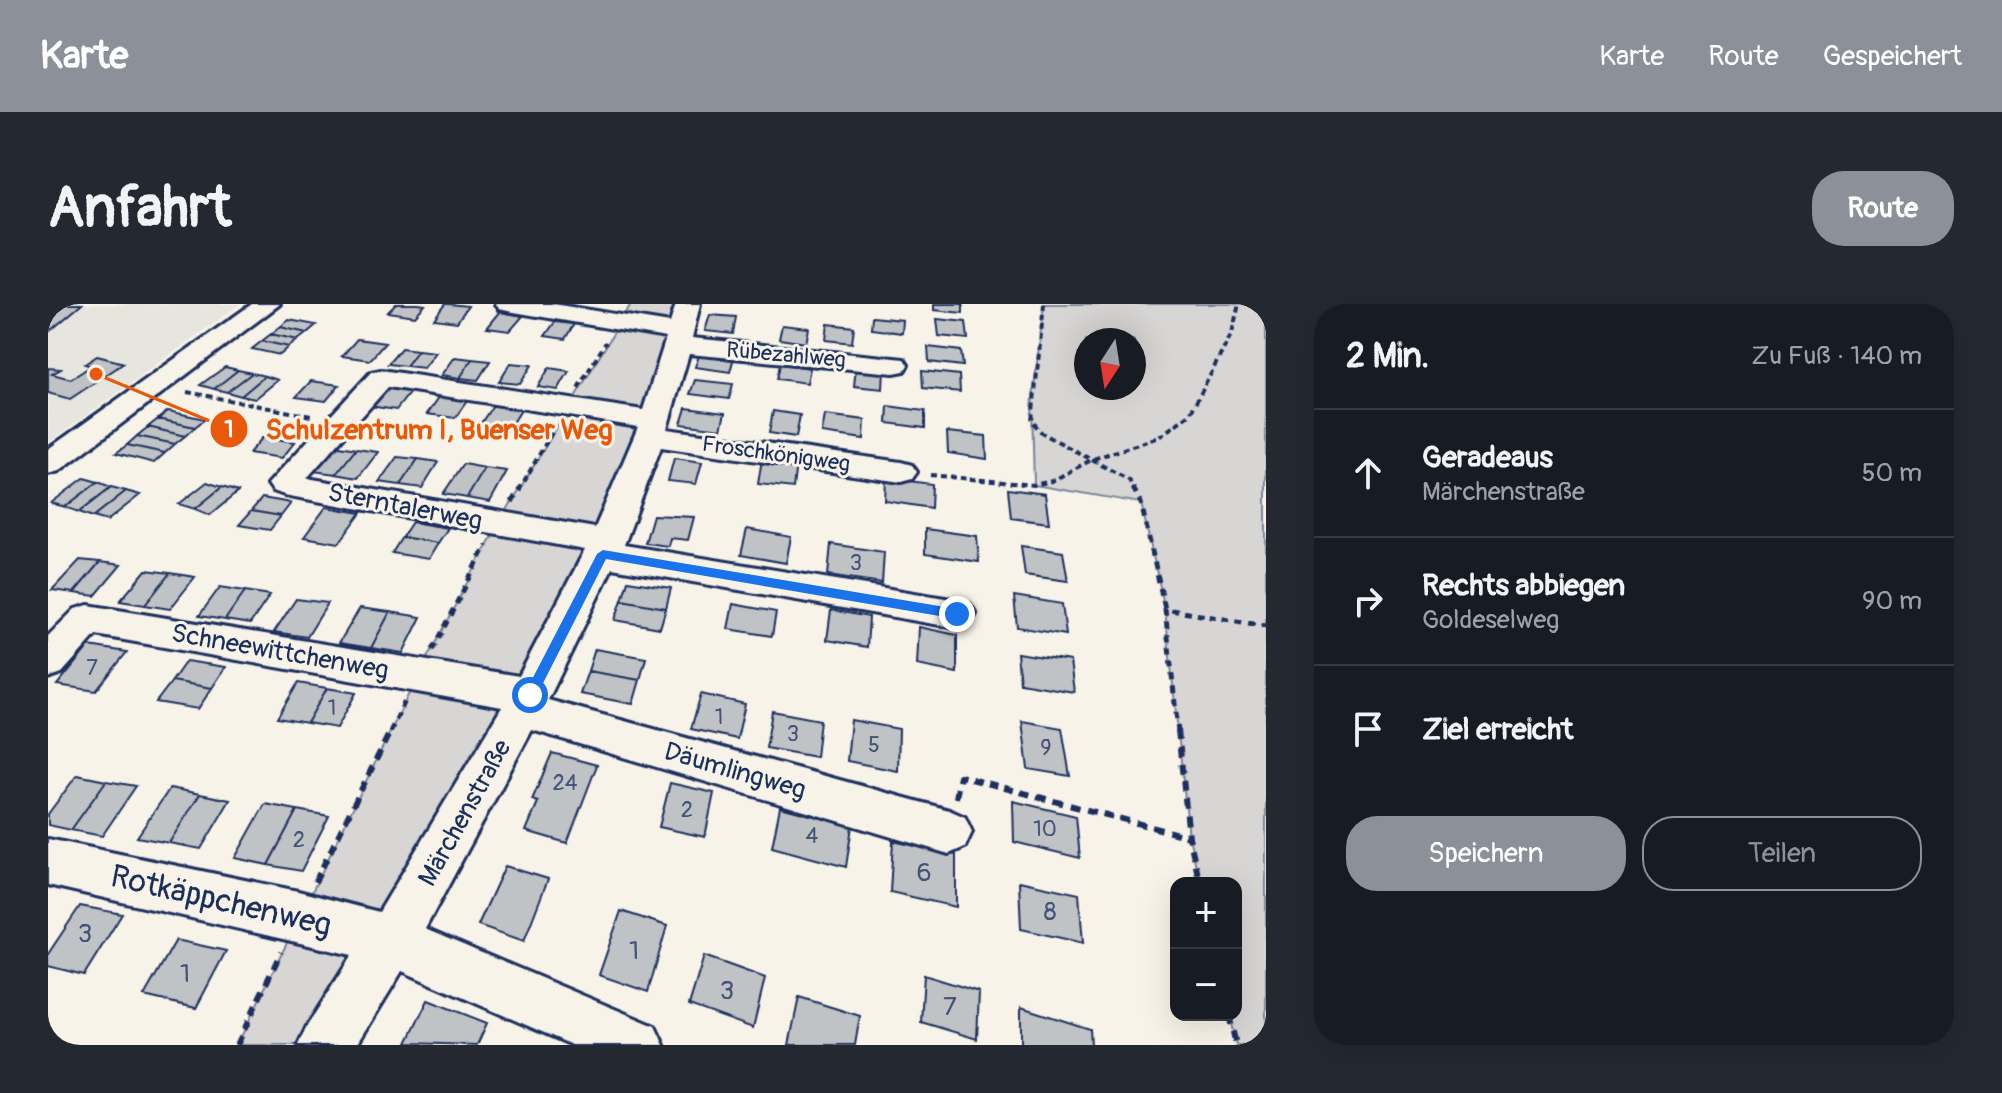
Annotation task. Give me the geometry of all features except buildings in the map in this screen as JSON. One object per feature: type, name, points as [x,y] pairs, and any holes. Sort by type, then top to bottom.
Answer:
[{"type":"street","points":[[48,464],[268,304]]},
{"type":"street","name":"Rübezahlweg","points":[[508,304],[683,327],[894,365]]},
{"type":"street","name":"Märchenstraße","points":[[326,1045],[393,941],[526,703],[606,548],[653,429],[683,327]]},
{"type":"street","name":"Froschkönigweg","points":[[340,421],[381,378],[901,472]]},
{"type":"street","name":"Sterntalerweg","points":[[340,421],[284,484],[606,548]]},
{"type":"street","points":[[606,548],[957,614]]},
{"type":"street","name":"Schneewittchenweg","points":[[48,662],[88,619],[526,703]]},
{"type":"street","name":"Däumlingweg","points":[[526,703],[949,832]]},
{"type":"street","name":"Rotkäppchenweg","points":[[48,862],[298,916],[393,941],[636,1045]]},
{"type":"path","points":[[1044,304],[1032,421],[1042,433],[1129,480],[1141,503],[1165,609],[1189,837],[1199,877]]},
{"type":"path","points":[[901,472],[1034,485],[1052,481],[1093,459],[1159,437],[1190,414],[1232,333],[1239,304]]},
{"type":"path","points":[[157,385],[245,405],[340,421]]},
{"type":"path","points":[[1165,609],[1266,626]]},
{"type":"path","points":[[949,832],[960,776],[1189,837]]},
{"type":"path","points":[[1230,1021],[1236,1045]]},
{"type":"shaded area","points":[[48,304],[240,304],[48,443]]},
{"type":"shaded area","points":[[631,304],[688,304],[655,421],[324,1045],[237,1045],[418,675],[498,525]]},
{"type":"shaded area","points":[[1044,304],[1266,304],[1266,1045],[1236,1045],[1230,1021],[1242,1021],[1242,877],[1199,877],[1189,837],[1165,609],[1141,503],[1034,485],[1032,406]]},
{"type":"place","name":"Schulzentrum I, Buenser Weg","points":[[96,374]]},
{"type":"route","points":[[530,695],[603,554],[957,614]]}]
